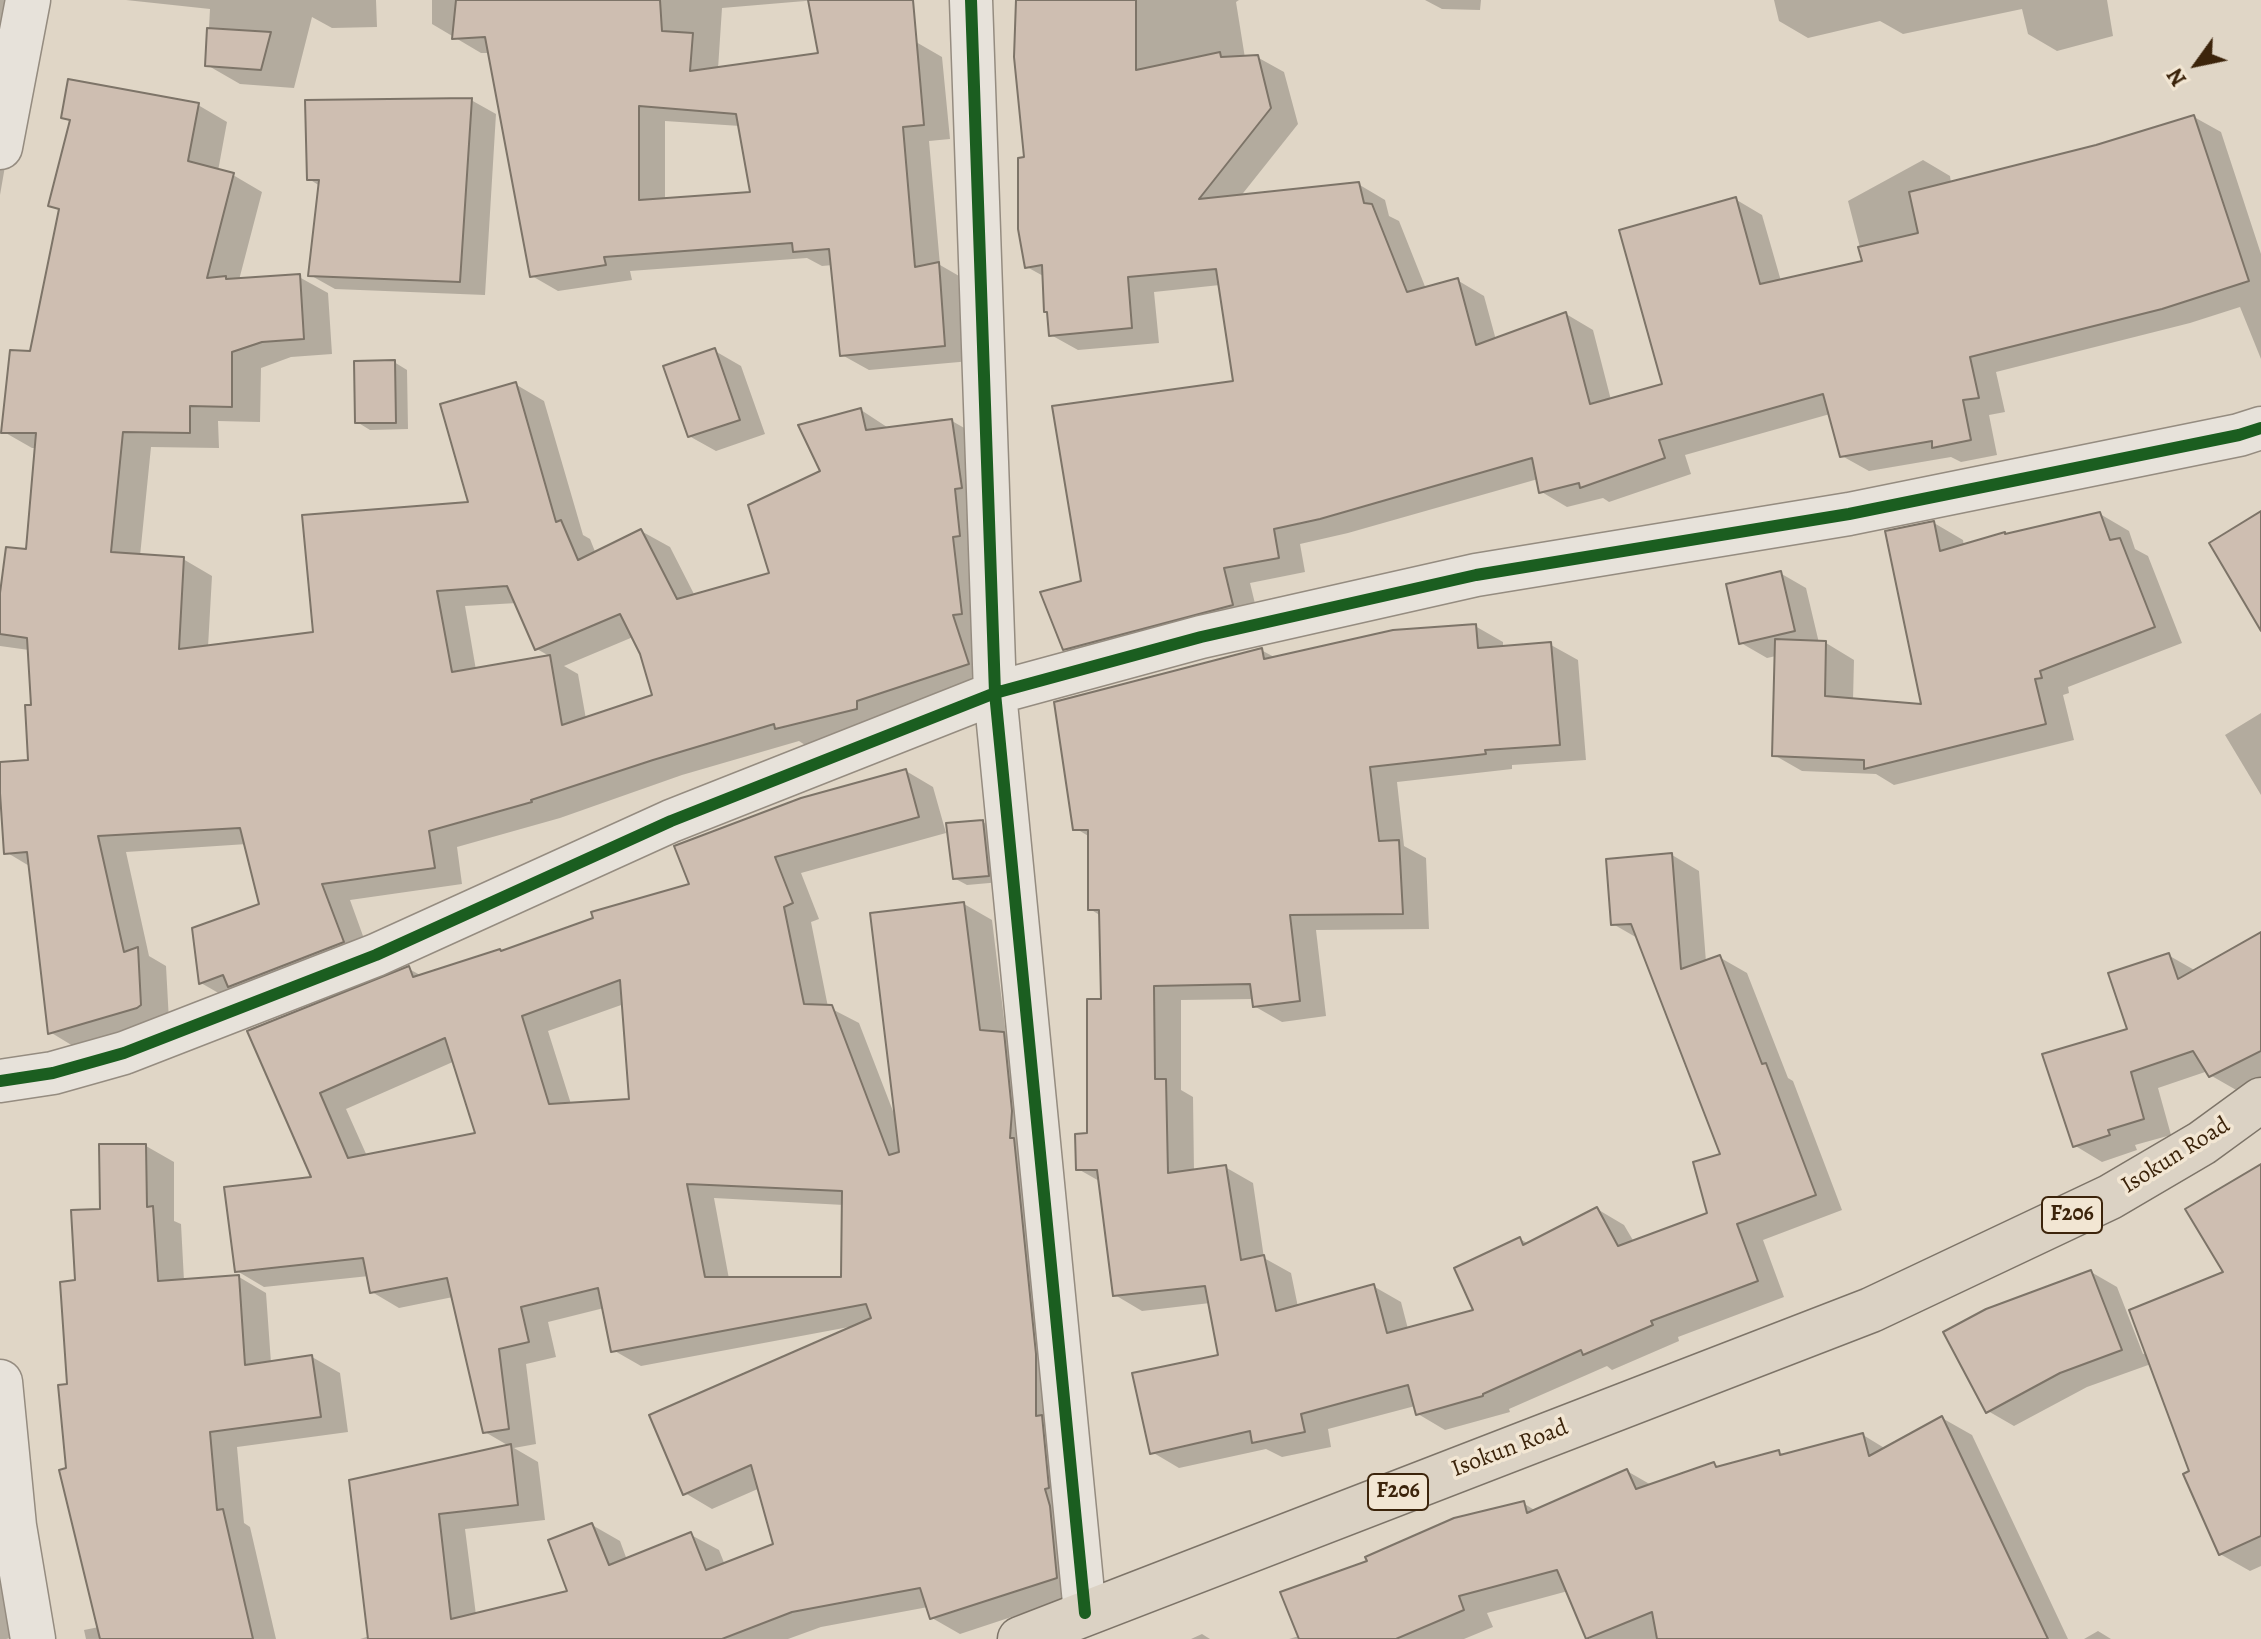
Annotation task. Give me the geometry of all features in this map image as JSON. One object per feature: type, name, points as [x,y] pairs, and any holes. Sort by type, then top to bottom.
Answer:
[{"type":"main road","name":"Isokun Road","points":[[1020,1639],[1871,1310],[2110,1197],[2202,1143],[2261,1100]]},
{"type":"street","points":[[0,147],[28,0]]},
{"type":"street","points":[[971,0],[995,693],[1085,1613]]},
{"type":"street","points":[[0,1081],[53,1073],[124,1053],[332,973],[671,821],[995,693],[1201,637],[1476,575],[1849,514],[2261,428]]},
{"type":"street","points":[[0,1382],[14,1526],[33,1639]]},
{"type":"building","points":[[456,0],[660,0],[662,31],[693,33],[690,71],[818,53],[808,0],[913,0],[924,125],[903,127],[915,267],[939,262],[945,346],[840,356],[829,249],[793,252],[792,243],[604,257],[606,265],[530,277],[485,37],[452,39]],"holes":[[[639,106],[736,114],[750,192],[639,200]]]},
{"type":"building","points":[[1016,0],[1136,0],[1136,70],[1220,52],[1221,57],[1258,55],[1271,108],[1199,199],[1359,182],[1364,203],[1372,204],[1407,292],[1458,278],[1476,345],[1566,312],[1590,404],[1662,384],[1619,230],[1736,197],[1760,284],[1862,261],[1858,247],[1918,233],[1909,192],[2096,145],[2194,115],[2249,281],[2162,309],[1970,357],[1979,398],[1963,400],[1971,440],[1932,448],[1932,441],[1840,457],[1823,394],[1659,440],[1665,458],[1580,488],[1579,483],[1539,493],[1532,458],[1320,519],[1274,529],[1279,558],[1224,568],[1233,605],[1063,650],[1040,592],[1081,581],[1052,406],[1233,381],[1216,269],[1128,277],[1132,328],[1049,336],[1047,312],[1044,312],[1042,265],[1025,268],[1018,229],[1018,158],[1024,157],[1014,57]]},
{"type":"building","points":[[207,28],[271,32],[261,70],[205,66]]},
{"type":"building","points":[[68,79],[199,103],[188,161],[234,173],[207,278],[300,274],[304,339],[262,342],[232,352],[232,407],[190,406],[190,433],[123,432],[111,552],[184,557],[179,649],[313,632],[302,515],[468,502],[440,404],[516,382],[556,522],[561,520],[578,560],[641,529],[677,599],[769,573],[748,505],[820,471],[798,425],[861,408],[866,430],[952,419],[962,488],[955,489],[960,536],[953,537],[962,614],[953,615],[969,664],[857,701],[857,709],[775,729],[774,724],[653,760],[532,802],[429,831],[435,868],[322,884],[344,942],[228,987],[223,975],[199,984],[192,928],[259,904],[240,828],[98,836],[124,952],[138,947],[141,1005],[48,1034],[27,852],[4,854],[0,793],[0,762],[28,760],[25,705],[31,705],[27,638],[0,634],[0,593],[6,547],[26,549],[36,433],[1,433],[10,350],[30,351],[59,209],[48,206],[70,120],[61,118]],"holes":[[[507,586],[535,650],[620,614],[640,654],[652,695],[562,725],[550,655],[452,672],[437,591]]]},
{"type":"building","points":[[472,98],[460,282],[308,276],[319,180],[307,180],[305,100]]},
{"type":"building","points":[[715,348],[740,420],[688,437],[663,366]]},
{"type":"building","points":[[395,360],[396,423],[355,423],[354,361]]},
{"type":"building","points":[[2261,511],[2261,631],[2209,543]]},
{"type":"building","points":[[2100,512],[2110,540],[2120,538],[2155,627],[2040,671],[2042,678],[2035,679],[2046,724],[1864,769],[1864,760],[1772,756],[1775,639],[1826,641],[1825,696],[1921,704],[1885,531],[1934,521],[1940,551],[2005,532]]},
{"type":"building","points":[[1781,571],[1795,631],[1739,644],[1726,584]]},
{"type":"building","points":[[1476,624],[1478,648],[1551,642],[1560,745],[1485,750],[1486,754],[1370,767],[1379,841],[1399,840],[1403,914],[1290,915],[1300,1001],[1253,1007],[1250,984],[1154,986],[1155,1079],[1166,1079],[1168,1173],[1226,1165],[1241,1260],[1264,1255],[1276,1311],[1374,1284],[1387,1333],[1473,1310],[1454,1268],[1520,1237],[1523,1245],[1597,1207],[1618,1246],[1707,1213],[1693,1162],[1720,1154],[1631,924],[1611,925],[1606,859],[1672,853],[1681,969],[1720,955],[1762,1064],[1766,1063],[1816,1195],[1737,1224],[1758,1281],[1651,1321],[1653,1325],[1583,1355],[1581,1350],[1483,1396],[1416,1415],[1408,1385],[1301,1414],[1305,1432],[1252,1443],[1250,1431],[1150,1454],[1132,1373],[1218,1355],[1205,1286],[1113,1296],[1097,1170],[1076,1170],[1075,1134],[1087,1133],[1087,999],[1101,999],[1099,910],[1088,910],[1088,830],[1073,830],[1054,702],[1262,648],[1264,659],[1393,630]]},
{"type":"building","points":[[906,769],[919,817],[775,857],[793,903],[784,907],[804,1004],[832,1005],[889,1155],[899,1152],[870,913],[964,902],[980,1030],[1004,1032],[1012,1111],[1010,1138],[1014,1138],[1036,1354],[1036,1416],[1042,1415],[1049,1488],[1045,1489],[1050,1506],[1057,1578],[930,1619],[920,1588],[792,1612],[722,1639],[368,1639],[349,1480],[511,1444],[518,1505],[439,1514],[451,1619],[567,1591],[548,1540],[592,1523],[609,1565],[691,1532],[706,1570],[773,1544],[751,1465],[683,1495],[649,1415],[871,1318],[866,1304],[611,1352],[598,1288],[521,1307],[529,1342],[499,1349],[509,1429],[483,1433],[447,1278],[370,1293],[363,1258],[235,1272],[224,1187],[311,1177],[247,1031],[409,966],[413,977],[501,951],[593,918],[591,912],[689,884],[674,846],[801,798]],"holes":[[[620,980],[629,1099],[549,1104],[522,1016]],[[445,1038],[475,1133],[348,1158],[320,1093]],[[687,1184],[842,1191],[841,1277],[705,1277]]]},
{"type":"building","points":[[983,820],[989,876],[953,879],[946,823]]},
{"type":"building","points":[[2261,932],[2261,1051],[2209,1077],[2193,1051],[2131,1072],[2144,1119],[2108,1130],[2110,1135],[2073,1147],[2042,1054],[2127,1029],[2108,973],[2169,953],[2178,979]]},
{"type":"building","points":[[99,1144],[146,1144],[147,1207],[153,1206],[158,1281],[239,1275],[245,1365],[312,1355],[321,1417],[210,1432],[217,1510],[223,1509],[253,1639],[100,1639],[59,1470],[66,1468],[58,1385],[67,1384],[60,1282],[75,1280],[71,1210],[100,1209]]},
{"type":"building","points":[[2261,1164],[2261,1536],[2219,1555],[2183,1474],[2189,1471],[2129,1310],[2223,1272],[2185,1209]]},
{"type":"building","points":[[2091,1270],[2122,1350],[2060,1373],[1986,1413],[1943,1332],[1986,1309]]},
{"type":"building","points":[[1942,1416],[2048,1639],[1657,1639],[1652,1612],[1586,1639],[1557,1570],[1459,1596],[1464,1610],[1396,1639],[1299,1639],[1280,1592],[1367,1561],[1365,1557],[1454,1518],[1524,1501],[1527,1513],[1627,1469],[1636,1489],[1714,1462],[1716,1467],[1779,1450],[1780,1455],[1863,1433],[1869,1456]]},
{"type":"cycle path","points":[[971,0],[995,693],[1085,1613]]},
{"type":"cycle path","points":[[0,1081],[53,1073],[124,1053],[376,955],[671,821],[995,693],[1201,637],[1476,575],[1849,514],[2261,428]]}]
